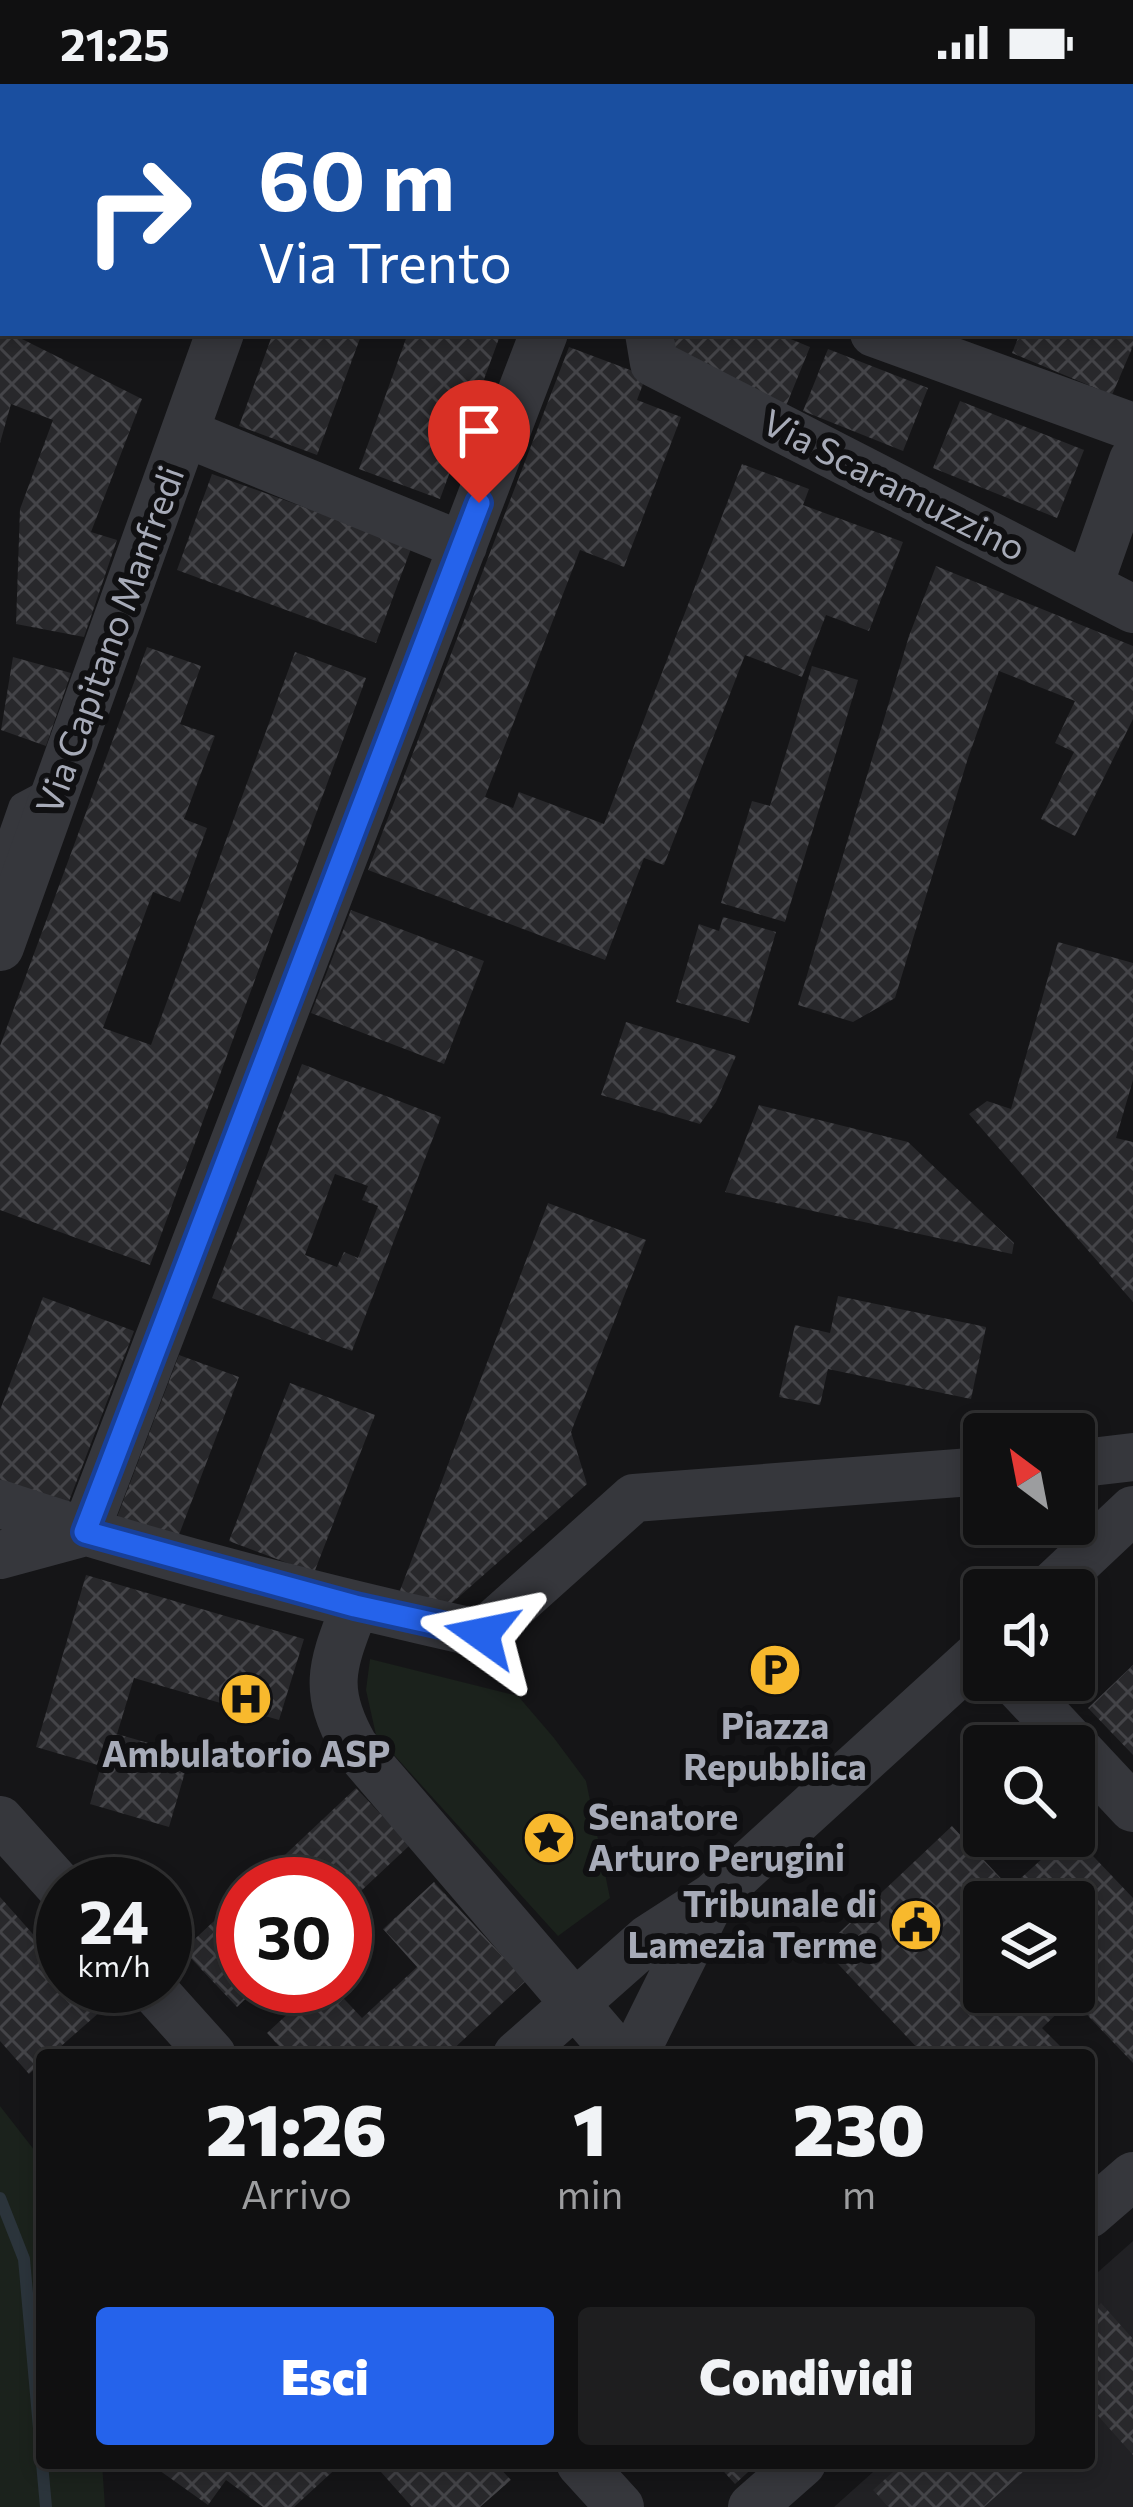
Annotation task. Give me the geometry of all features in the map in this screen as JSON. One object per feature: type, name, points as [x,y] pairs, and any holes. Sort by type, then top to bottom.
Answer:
[{"type":"street","name":"Via Capitano Manfredi","points":[[0,947],[219,336]]},
{"type":"street","points":[[85,1532],[543,336]]},
{"type":"street","points":[[891,336],[961,348],[1133,427]]},
{"type":"street","name":"Via Scaramuzzino","points":[[652,348],[1133,609]]},
{"type":"street","points":[[184,433],[463,545]]},
{"type":"street","points":[[1089,585],[1133,460]]},
{"type":"street","points":[[1095,1462],[1133,1457]]},
{"type":"street","points":[[0,1504],[355,1606],[482,1634],[634,1498],[963,1473]]},
{"type":"street","points":[[1070,1569],[1133,1510]]},
{"type":"street","points":[[0,1555],[85,1532]]},
{"type":"street","points":[[355,1606],[333,1664],[333,1693],[347,1734],[371,1768],[614,2049]]},
{"type":"street","points":[[524,2049],[648,1939],[713,1897],[963,1669]]},
{"type":"street","points":[[1033,1701],[1133,1808]]},
{"type":"street","points":[[0,1820],[36,1860]]},
{"type":"street","points":[[637,2049],[713,1897]]},
{"type":"street","points":[[174,2013],[207,2049]]},
{"type":"street","points":[[1095,2209],[1133,2176]]},
{"type":"street","points":[[585,2469],[620,2507]]},
{"type":"street","points":[[752,2507],[795,2469]]},
{"type":"lane","points":[[0,865],[21,805],[58,786]]},
{"type":"shaded area","points":[[370,1659],[518,1696],[586,1781],[610,1898],[558,1936],[376,1735],[366,1690]]},
{"type":"shaded area","points":[[0,2106],[36,2152],[36,2469],[102,2469],[105,2507],[0,2507]]},
{"type":"shaded area","points":[[1133,2241],[1133,2507],[834,2507],[876,2469],[1095,2469],[1095,2275]]},
{"type":"building","points":[[0,336],[16,336],[142,399],[91,532],[117,540],[84,637],[16,624],[20,509],[53,420],[11,404],[0,443]]},
{"type":"building","points":[[272,336],[361,336],[317,455],[239,426]]},
{"type":"building","points":[[407,336],[500,336],[440,499],[359,469]]},
{"type":"building","points":[[676,336],[783,336],[810,347],[786,406],[672,347]]},
{"type":"building","points":[[1019,336],[1133,336],[1112,395],[1012,353]]},
{"type":"building","points":[[569,347],[646,376],[637,400],[681,417],[624,567],[580,550],[485,797],[513,808],[519,792],[604,824],[742,464],[809,489],[803,505],[903,542],[869,631],[826,615],[802,677],[745,655],[664,865],[644,858],[605,960],[368,870]]},
{"type":"building","points":[[828,349],[928,388],[903,451],[803,411]]},
{"type":"building","points":[[960,401],[1084,450],[1057,518],[933,468]]},
{"type":"building","points":[[212,474],[412,546],[376,643],[177,570]]},
{"type":"building","points":[[936,566],[1133,646],[1133,719],[1075,836],[1041,819],[1074,752],[1055,743],[1075,701],[999,671],[895,998],[853,1022],[798,1005],[909,636]]},
{"type":"building","points":[[147,647],[201,666],[180,724],[215,736],[184,819],[207,828],[180,902],[153,892],[103,1028],[151,1045],[295,652],[366,678],[150,1265],[0,1210],[0,1046]]},
{"type":"building","points":[[13,657],[71,673],[46,746],[1,730]]},
{"type":"building","points":[[812,666],[858,680],[785,922],[721,903],[752,801],[770,806]]},
{"type":"building","points":[[351,910],[484,961],[444,1064],[311,1013]]},
{"type":"building","points":[[723,917],[776,932],[749,1023],[676,1002],[699,924],[719,931]]},
{"type":"building","points":[[1058,942],[1133,963],[1133,1080],[1116,1138],[1133,1142],[1133,1302],[969,1114],[987,1101],[1011,1109]]},
{"type":"building","points":[[626,1022],[736,1056],[716,1102],[700,1124],[601,1095]]},
{"type":"building","points":[[302,1064],[441,1117],[352,1351],[212,1298]],"holes":[[[335,1174],[368,1186],[362,1200],[378,1206],[358,1258],[344,1252],[337,1267],[305,1255]]]},
{"type":"building","points":[[759,1105],[908,1142],[1014,1243],[1012,1254],[725,1192]]},
{"type":"building","points":[[548,1203],[646,1240],[571,1432],[587,1484],[445,1609],[399,1593]]},
{"type":"building","points":[[838,1296],[986,1327],[971,1399],[828,1369],[820,1405],[779,1397],[795,1325],[830,1333]]},
{"type":"building","points":[[43,1297],[134,1331],[66,1509],[0,1484],[0,1410]]},
{"type":"building","points":[[179,1355],[239,1377],[177,1540],[117,1517]]},
{"type":"building","points":[[290,1383],[375,1415],[314,1573],[229,1541]]},
{"type":"building","name":"Ambulatorio ASP","points":[[86,1575],[304,1639],[279,1720],[134,1678],[117,1734],[190,1755],[169,1827],[90,1804],[101,1766],[36,1747]]},
{"type":"building","points":[[1133,1665],[1133,1755],[1088,1708]]},
{"type":"building","points":[[356,1788],[410,1845],[372,1881],[372,1857],[283,1857]]},
{"type":"building","name":"Tribunale di Lamezia Terme","points":[[952,1826],[963,1838],[963,1857],[981,1857],[1003,1881],[963,1881],[963,2013],[1058,2013],[1042,2028],[1063,2049],[918,2049],[823,1948]]},
{"type":"building","name":"Tribunale di Lamezia Terme","points":[[1044,1857],[1094,1857],[1133,1898],[1133,2063],[1085,2013],[1095,2013],[1095,1881],[1018,1881]]},
{"type":"building","points":[[434,1882],[526,1981],[453,2049],[282,2049],[267,2033],[289,2013],[357,2013],[362,2018],[417,1967],[383,1929]]},
{"type":"building","points":[[0,1897],[36,1938],[36,2013],[99,2013],[58,2049],[36,2049],[36,2068],[29,2074],[0,2041]]},
{"type":"building","points":[[216,1919],[216,1985],[192,1960],[192,1942]]},
{"type":"building","points":[[1101,2303],[1133,2339],[1133,2455],[1095,2412],[1095,2308]]},
{"type":"building","points":[[157,2469],[335,2469],[294,2507],[263,2507],[226,2480],[208,2505]]},
{"type":"building","points":[[378,2469],[501,2469],[511,2480],[480,2507],[412,2507]]},
{"type":"building","points":[[721,2469],[751,2469],[735,2484]]},
{"type":"building","points":[[896,2469],[1026,2469],[984,2507],[889,2507],[873,2490]]},
{"type":"waterway","points":[[0,2198],[24,2259],[36,2394]]},
{"type":"waterway","points":[[43,2469],[46,2507]]},
{"type":"place","name":"Piazza Repubblica","points":[[775,1670]]},
{"type":"place","name":"Ambulatorio ASP","points":[[246,1699]]},
{"type":"place","name":"Senatore Arturo Perugini","points":[[549,1838]]},
{"type":"place","name":"Tribunale di Lamezia Terme","points":[[916,1925]]},
{"type":"route","points":[[479,503],[85,1532],[355,1606],[482,1634]]}]
